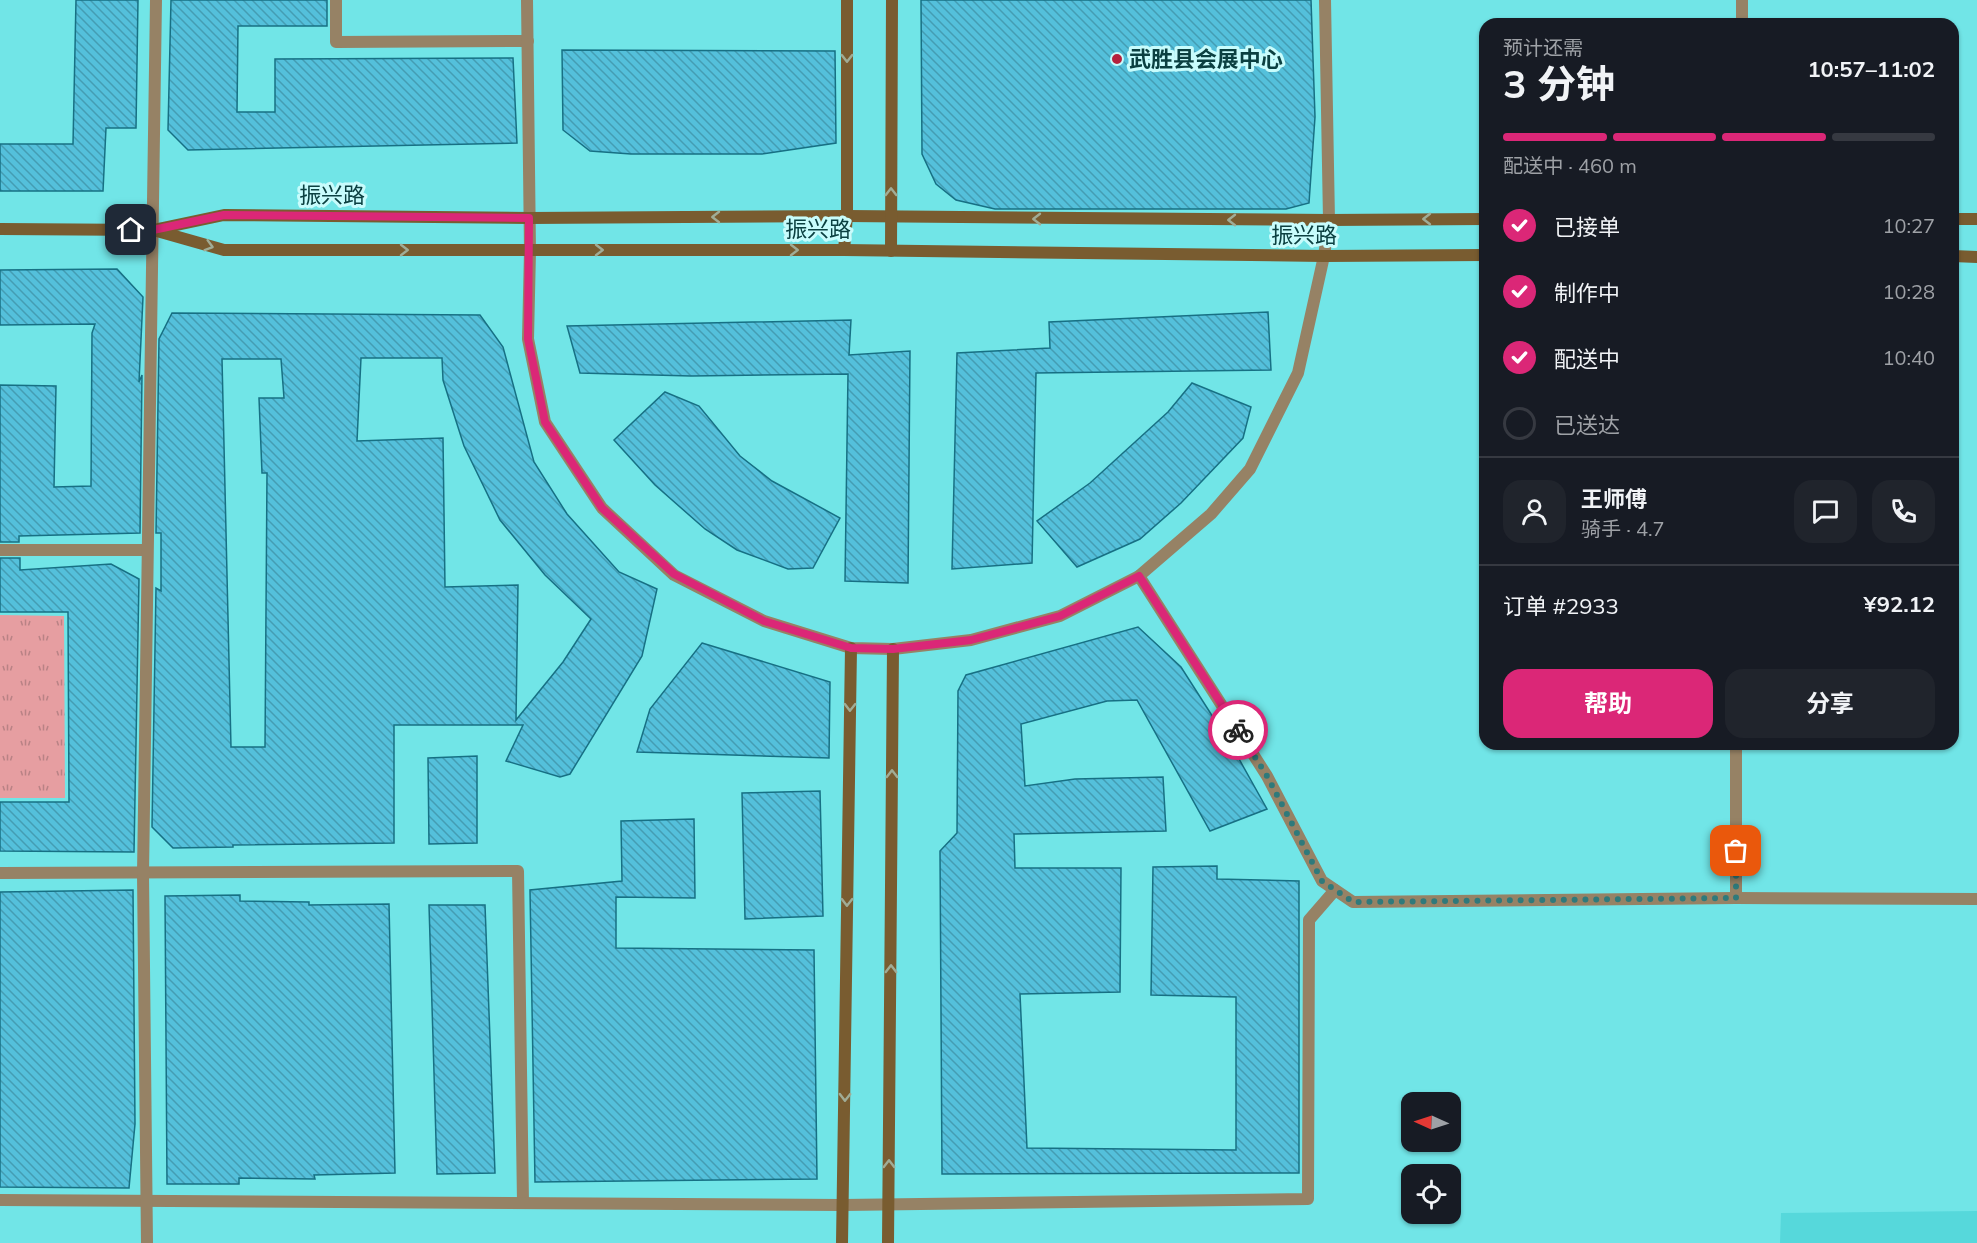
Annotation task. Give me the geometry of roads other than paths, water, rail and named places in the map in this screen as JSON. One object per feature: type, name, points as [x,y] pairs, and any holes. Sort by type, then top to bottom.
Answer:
[{"type":"main road","points":[[844,250],[847,216],[847,0]]},
{"type":"main road","points":[[891,0],[891,251]]},
{"type":"main road","name":"振兴路","points":[[0,229],[153,230],[224,215],[529,218],[847,216],[1479,219]]},
{"type":"main road","points":[[1959,219],[1977,219]]},
{"type":"main road","name":"振兴路","points":[[153,230],[224,250],[844,250],[1324,256],[1479,255]]},
{"type":"main road","points":[[1959,256],[1977,257]]},
{"type":"main road","points":[[842,1243],[851,648]]},
{"type":"main road","points":[[888,1243],[893,649]]},
{"type":"street","points":[[147,1243],[143,874],[146,550],[156,0]]},
{"type":"street","points":[[336,0],[336,42],[528,41]]},
{"type":"street","points":[[527,0],[530,251],[528,339],[545,422],[602,508],[674,574],[764,621],[851,648],[893,649],[971,640],[1060,616],[1139,576],[1211,514],[1250,470],[1298,373],[1324,256],[1329,220],[1325,0]]},
{"type":"street","points":[[1742,0],[1742,18]]},
{"type":"street","points":[[0,550],[146,550]]},
{"type":"street","points":[[1139,576],[1267,776],[1322,881],[1353,902],[1736,898],[1977,899]]},
{"type":"street","points":[[1736,750],[1736,898]]},
{"type":"street","points":[[0,873],[519,871],[523,1202]]},
{"type":"street","points":[[0,1200],[843,1205],[1308,1199],[1309,920],[1335,890]]},
{"type":"place","name":"武胜县会展中心","points":[[1117,59]]}]
